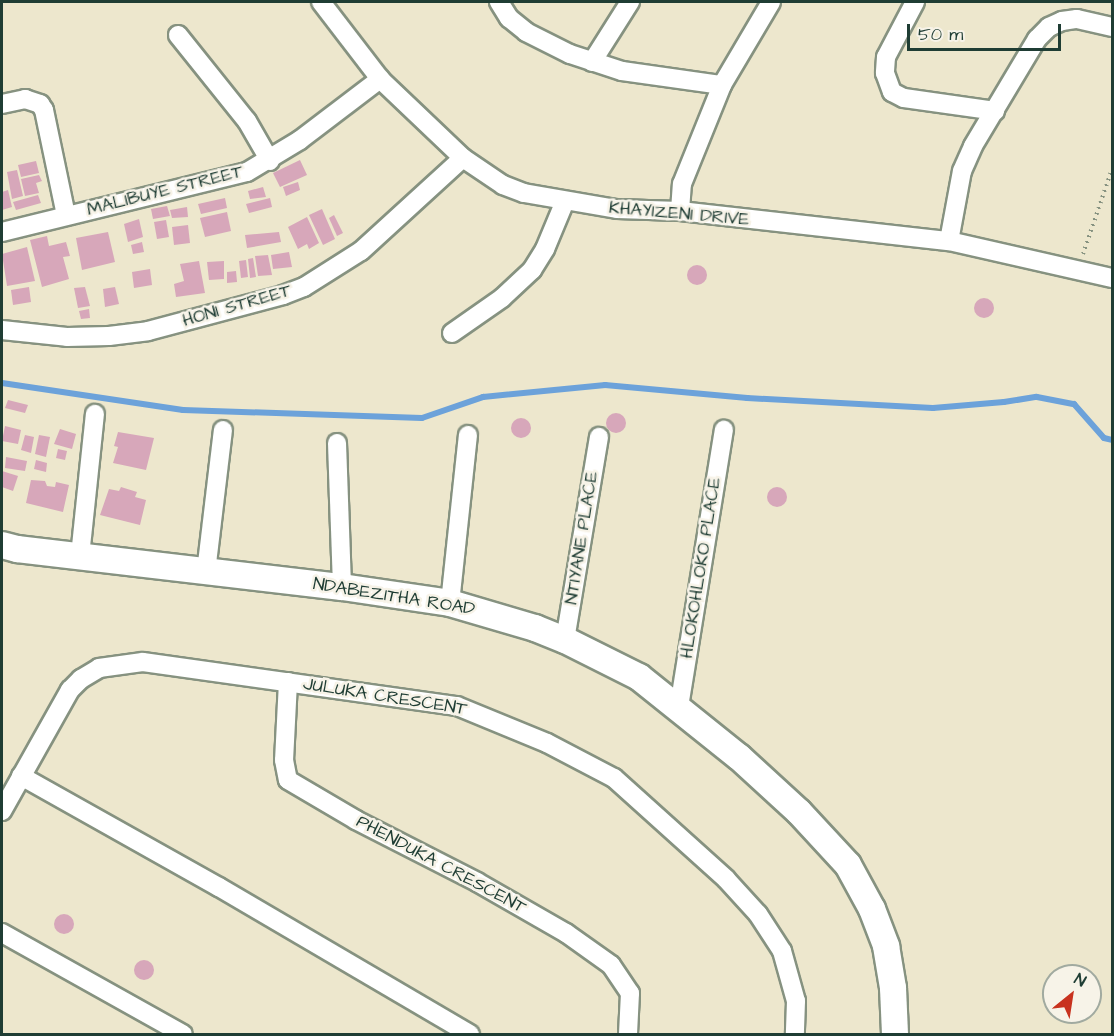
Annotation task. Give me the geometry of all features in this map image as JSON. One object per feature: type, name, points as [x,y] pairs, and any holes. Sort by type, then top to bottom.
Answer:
[{"type":"street","name":"KHAYIZENI DRIVE","points":[[321,2],[380,79],[463,158],[503,184],[524,193],[617,209],[680,211],[949,241],[1113,278]]},
{"type":"street","points":[[499,2],[509,18],[526,32],[592,62],[622,71],[722,85]]},
{"type":"street","points":[[592,62],[630,2]]},
{"type":"street","points":[[680,211],[682,184],[722,85],[771,2]]},
{"type":"street","points":[[915,2],[886,57],[885,73],[892,92],[904,98],[995,111]]},
{"type":"street","points":[[949,241],[962,171],[973,146],[1038,39],[1049,27],[1062,21],[1077,19],[1113,27]]},
{"type":"street","points":[[178,35],[247,121],[270,160]]},
{"type":"street","name":"MALIBUYE STREET","points":[[2,232],[233,177],[270,160],[380,79]]},
{"type":"street","name":"MALIBUYE STREET","points":[[2,104],[25,99],[40,104],[44,110],[66,215]]},
{"type":"street","name":"HONI STREET","points":[[2,330],[67,337],[109,336],[148,331],[283,295],[304,287],[361,251],[397,221],[463,158]]},
{"type":"street","points":[[452,333],[502,298],[532,270],[545,249],[565,201]]},
{"type":"street","points":[[80,556],[95,414]]},
{"type":"street","points":[[206,572],[223,430]]},
{"type":"street","name":"HLOKOHLOKO PLACE","points":[[679,706],[724,430]]},
{"type":"street","points":[[450,603],[468,435]]},
{"type":"street","name":"NTIYANE PLACE","points":[[565,640],[599,437]]},
{"type":"street","points":[[337,443],[342,587]]},
{"type":"street","name":"NDABEZITHA ROAD","points":[[2,544],[450,603],[486,612],[565,640],[639,677],[679,706],[799,812],[848,865],[872,909],[886,946],[893,988],[895,1035]]},
{"type":"street","name":"JULUKA CRESCENT","points":[[2,810],[70,690],[81,678],[99,668],[143,662],[457,706],[547,743],[614,778],[726,879],[768,928],[782,951],[796,1001],[795,1035]]},
{"type":"street","name":"PHENDUKA CRESCENT","points":[[288,682],[284,760],[288,780],[356,820],[477,882],[566,933],[611,965],[630,993],[628,1035]]},
{"type":"street","points":[[21,776],[219,887],[470,1035]]},
{"type":"street","points":[[2,933],[183,1035]]},
{"type":"path","points":[[1078,269],[1113,169]]},
{"type":"building","points":[[300,160],[307,175],[280,187],[273,173]]},
{"type":"building","points":[[36,161],[39,173],[21,177],[18,165]]},
{"type":"building","points":[[17,170],[23,196],[12,199],[7,172]]},
{"type":"building","points":[[39,175],[42,181],[36,183],[39,193],[25,196],[21,179]]},
{"type":"building","points":[[298,182],[300,190],[286,196],[283,187]]},
{"type":"building","points":[[263,187],[266,197],[250,199],[248,191]]},
{"type":"building","points":[[8,190],[12,207],[2,210],[2,192]]},
{"type":"building","points":[[38,195],[41,203],[16,210],[13,202]]},
{"type":"building","points":[[225,198],[227,208],[201,214],[198,204]]},
{"type":"building","points":[[270,198],[272,207],[249,213],[246,204]]},
{"type":"building","points":[[167,206],[170,216],[153,219],[151,209]]},
{"type":"building","points":[[187,207],[188,217],[172,218],[170,210]]},
{"type":"building","points":[[322,209],[335,239],[323,245],[309,215]]},
{"type":"building","points":[[227,212],[231,231],[205,237],[200,218]]},
{"type":"building","points":[[334,215],[343,233],[337,236],[329,218]]},
{"type":"building","points":[[307,217],[319,243],[309,249],[307,244],[298,249],[288,227]]},
{"type":"building","points":[[139,219],[143,237],[128,242],[124,224]]},
{"type":"building","points":[[166,220],[169,237],[157,239],[154,222]]},
{"type":"building","points":[[188,225],[190,243],[174,245],[172,227]]},
{"type":"building","points":[[108,232],[115,262],[82,270],[76,238]]},
{"type":"building","points":[[279,232],[281,242],[247,248],[245,235]]},
{"type":"building","points":[[47,236],[49,246],[66,242],[70,256],[63,257],[69,279],[42,287],[30,240]]},
{"type":"building","points":[[142,242],[144,252],[133,254],[131,245]]},
{"type":"building","points":[[27,247],[35,281],[7,286],[2,254]]},
{"type":"building","points":[[289,252],[292,267],[273,269],[271,255]]},
{"type":"building","points":[[268,255],[272,275],[258,276],[255,256]]},
{"type":"building","points":[[253,258],[256,277],[250,278],[248,259]]},
{"type":"building","points":[[246,260],[248,277],[241,278],[239,261]]},
{"type":"building","points":[[199,261],[205,293],[176,297],[174,284],[184,281],[180,264]]},
{"type":"building","points":[[224,261],[224,279],[209,280],[207,262]]},
{"type":"building","points":[[693,265],[701,265],[707,271],[707,279],[701,285],[693,285],[687,279],[687,271]]},
{"type":"building","points":[[150,269],[152,285],[134,288],[132,272]]},
{"type":"building","points":[[236,271],[237,282],[227,283],[227,272]]},
{"type":"building","points":[[29,287],[31,302],[13,305],[11,290]]},
{"type":"building","points":[[85,287],[90,306],[78,308],[74,288]]},
{"type":"building","points":[[115,287],[119,304],[105,307],[103,289]]},
{"type":"building","points":[[980,298],[988,298],[994,304],[994,312],[988,318],[980,318],[974,312],[974,304]]},
{"type":"building","points":[[89,309],[90,318],[81,319],[79,311]]},
{"type":"building","points":[[8,400],[28,405],[25,413],[5,408]]},
{"type":"building","points":[[612,413],[620,413],[626,419],[626,427],[620,433],[612,433],[606,427],[606,419]]},
{"type":"building","points":[[517,418],[525,418],[531,424],[531,432],[525,438],[517,438],[511,432],[511,424]]},
{"type":"building","points":[[5,426],[21,430],[18,444],[2,441]]},
{"type":"building","points":[[60,429],[76,434],[72,449],[54,444]]},
{"type":"building","points":[[118,432],[154,438],[146,470],[113,463],[118,447],[114,446]]},
{"type":"building","points":[[25,435],[34,437],[31,453],[21,450]]},
{"type":"building","points":[[39,435],[50,437],[46,457],[35,454]]},
{"type":"building","points":[[58,449],[67,451],[65,460],[56,458]]},
{"type":"building","points":[[6,457],[27,461],[25,471],[5,468]]},
{"type":"building","points":[[36,460],[47,463],[46,472],[34,469]]},
{"type":"building","points":[[2,471],[18,476],[13,491],[2,487]]},
{"type":"building","points":[[31,480],[45,481],[47,486],[55,487],[56,482],[69,485],[63,512],[26,503]]},
{"type":"building","points":[[121,487],[137,492],[135,497],[146,500],[140,525],[100,515],[109,489],[119,491]]},
{"type":"building","points":[[773,487],[781,487],[787,493],[787,501],[781,507],[773,507],[767,501],[767,493]]},
{"type":"building","points":[[64,914],[71,917],[74,924],[71,931],[64,934],[57,931],[54,924],[57,917]]},
{"type":"building","points":[[140,960],[148,960],[154,966],[154,974],[148,980],[140,980],[134,974],[134,966]]},
{"type":"waterway","points":[[2,383],[183,410],[422,418],[483,397],[605,385],[747,398],[933,408],[1037,397],[1074,404],[1104,438],[1112,440]]}]
